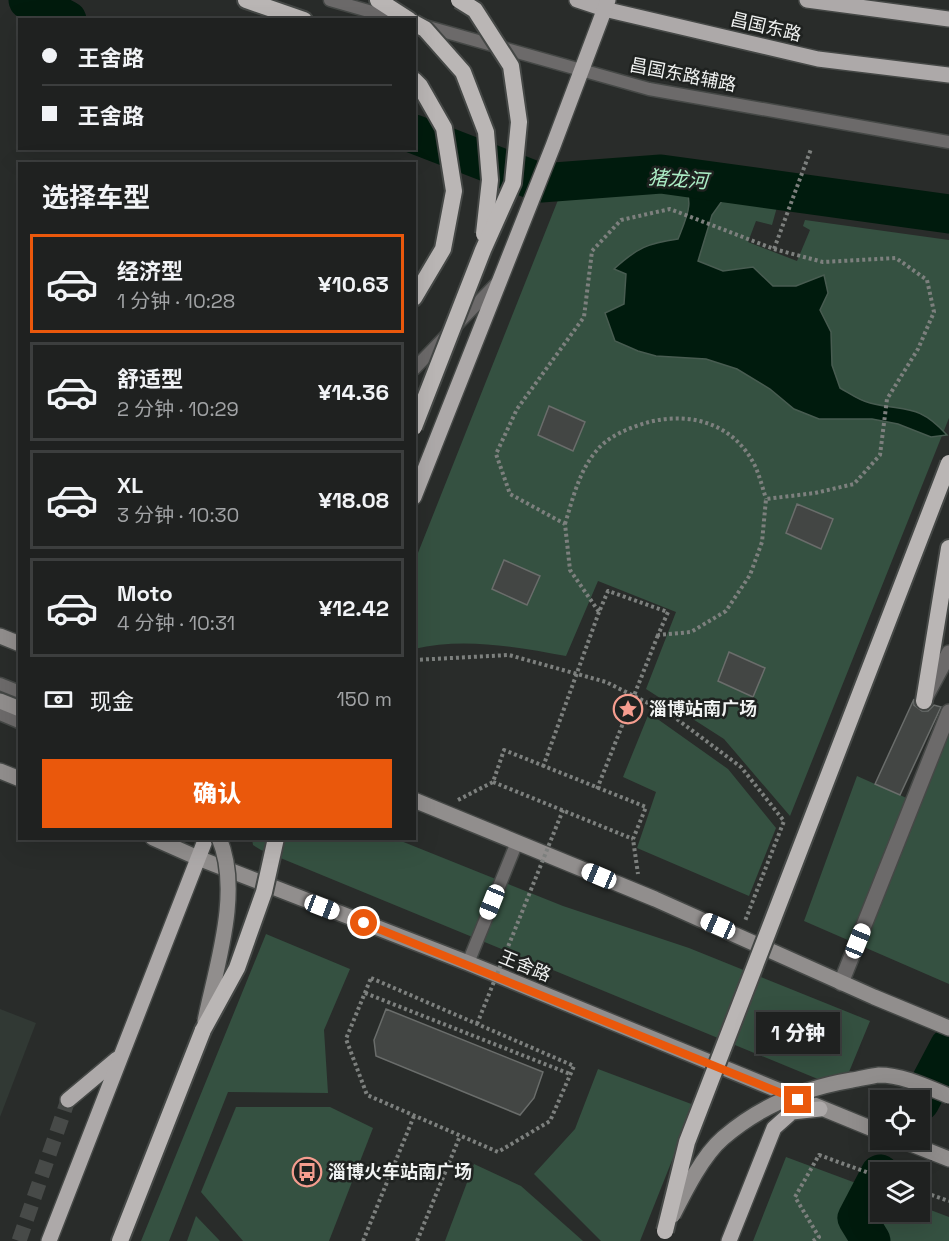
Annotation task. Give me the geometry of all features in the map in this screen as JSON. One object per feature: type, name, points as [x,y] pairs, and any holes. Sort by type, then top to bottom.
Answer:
[{"type":"highway","points":[[378,0],[406,18]]},
{"type":"highway","points":[[416,422],[483,250],[513,183],[519,122],[511,66],[475,10],[459,0]]},
{"type":"highway","points":[[249,1],[298,18]]},
{"type":"highway","points":[[416,24],[424,29],[463,72],[486,132],[490,180],[483,250]]},
{"type":"highway","points":[[416,82],[444,128],[454,191],[443,249],[416,295]]},
{"type":"highway","points":[[663,1236],[687,1142],[949,463]]},
{"type":"highway","points":[[924,701],[948,551]]},
{"type":"highway","points":[[120,1241],[203,1030],[237,968],[264,892],[276,840]]},
{"type":"main road","name":"昌国东路","points":[[577,0],[606,5],[818,59],[949,75]]},
{"type":"main road","name":"昌国东路","points":[[807,0],[949,19]]},
{"type":"main road","points":[[416,492],[553,146],[606,5]]},
{"type":"main road","points":[[0,636],[18,643]]},
{"type":"main road","points":[[0,701],[18,708]]},
{"type":"main road","points":[[0,771],[18,778]]},
{"type":"main road","points":[[416,801],[641,893],[949,1028]]},
{"type":"main road","name":"王舍路","points":[[158,840],[198,858],[468,963],[870,1128]]},
{"type":"main road","points":[[49,1241],[205,840]]},
{"type":"main road","points":[[203,1030],[228,902],[224,849],[220,840]]},
{"type":"main road","points":[[68,1100],[119,1057]]},
{"type":"main road","points":[[663,1236],[689,1183],[722,1139],[759,1112],[792,1095],[833,1083],[879,1075],[913,1081],[949,1096]]},
{"type":"main road","points":[[729,1241],[774,1128],[792,1112],[820,1108]]},
{"type":"main road","points":[[926,1150],[949,1159]]},
{"type":"street","points":[[924,701],[949,653]]},
{"type":"street","points":[[841,982],[949,712]]},
{"type":"lane","points":[[330,0],[393,18]]},
{"type":"lane","name":"昌国东路辅路","points":[[416,24],[649,89],[949,142]]},
{"type":"lane","points":[[416,367],[501,279]]},
{"type":"lane","points":[[0,684],[18,691]]},
{"type":"lane","points":[[0,714],[18,722]]},
{"type":"lane","points":[[468,963],[517,842]]},
{"type":"path","points":[[774,249],[811,149]]},
{"type":"path","points":[[565,524],[510,494],[496,454],[517,409],[584,317],[591,251],[621,220],[670,210],[774,249],[823,262],[897,258],[927,280],[934,312],[918,349],[887,399],[880,455],[854,484],[766,499]]},
{"type":"path","points":[[599,612],[570,570],[565,524],[580,475],[598,448],[630,428],[668,417],[707,421],[737,441],[756,467],[766,499],[762,542],[750,575],[726,610],[691,632],[658,635]]},
{"type":"path","points":[[543,767],[576,672],[608,591],[668,612],[597,789]]},
{"type":"path","points":[[416,660],[509,655],[576,672],[606,682],[670,714],[741,767],[784,821],[739,936]]},
{"type":"path","points":[[439,809],[494,782],[504,750],[646,807],[633,839],[641,893]]},
{"type":"path","points":[[494,782],[633,839]]},
{"type":"path","points":[[477,1024],[563,810]]},
{"type":"path","points":[[371,978],[422,998],[574,1066],[550,1121],[498,1152],[367,1095],[346,1039],[365,993],[371,978]]},
{"type":"path","points":[[365,993],[570,1074]]},
{"type":"path","points":[[363,1241],[414,1116]]},
{"type":"path","points":[[417,1241],[460,1136]]},
{"type":"path","points":[[813,1241],[819,1237],[795,1197],[819,1155],[870,1173]]},
{"type":"path","points":[[930,1194],[949,1201]]},
{"type":"shaded area","points":[[681,177],[744,186],[727,194],[712,215],[698,261],[723,271],[753,267],[773,286],[796,286],[824,275],[828,293],[820,310],[831,332],[832,365],[840,388],[866,402],[919,413],[947,435],[931,437],[898,424],[872,419],[819,419],[794,409],[770,389],[737,369],[706,359],[656,356],[615,341],[605,313],[624,304],[626,274],[614,269],[643,248],[659,242],[678,239],[687,215],[689,201]]},
{"type":"shaded area","points":[[640,186],[777,207],[772,225],[756,221],[748,242],[797,261],[810,230],[803,226],[805,220],[949,240],[949,418],[790,816],[724,739],[646,689],[676,612],[598,581],[566,656],[471,644],[433,645],[416,649],[416,558],[558,200]]},
{"type":"shaded area","points":[[649,713],[728,769],[776,828],[749,896],[637,848],[656,792],[623,777]]},
{"type":"shaded area","points":[[949,734],[949,984],[804,921],[857,776],[920,804]]},
{"type":"shaded area","points":[[252,840],[398,840],[563,906],[689,948],[870,1021],[842,1089],[253,845]]},
{"type":"shaded area","points":[[266,934],[350,969],[324,1030],[328,1093],[228,1092],[169,1241],[141,1241]]},
{"type":"shaded area","points":[[0,1009],[36,1023],[0,1117]]},
{"type":"shaded area","points":[[598,1069],[694,1105],[640,1241],[601,1241],[534,1174],[575,1129]]},
{"type":"shaded area","points":[[236,1107],[330,1107],[373,1128],[329,1241],[243,1241],[201,1192]]},
{"type":"shaded area","points":[[786,1157],[870,1188],[870,1222],[930,1222],[930,1210],[949,1217],[949,1241],[753,1241]]},
{"type":"shaded area","points":[[474,1164],[521,1186],[583,1241],[445,1241]]},
{"type":"shaded area","points":[[196,1216],[220,1241],[187,1241]]},
{"type":"building","points":[[549,406],[585,422],[573,451],[538,435]]},
{"type":"building","points":[[797,504],[833,519],[821,549],[786,533]]},
{"type":"building","points":[[504,560],[540,576],[527,605],[492,589]]},
{"type":"building","points":[[729,652],[765,668],[753,697],[718,681]]},
{"type":"building","points":[[914,699],[914,705],[922,711],[928,711],[934,705],[941,707],[900,795],[875,784]]},
{"type":"building","points":[[386,1009],[543,1072],[534,1098],[520,1115],[376,1056],[374,1040]]},
{"type":"waterway","name":"猪龙河","points":[[28,0],[63,18]]},
{"type":"waterway","name":"猪龙河","points":[[416,135],[541,183],[661,174],[949,214]]},
{"type":"waterway","name":"猪龙河","points":[[926,1090],[949,1047]]},
{"type":"waterway","name":"猪龙河","points":[[870,1193],[857,1218],[871,1241]]},
{"type":"tunnel","points":[[19,1241],[68,1100]]},
{"type":"place","name":"淄博站南广场","points":[[628,709]]},
{"type":"place","name":"淄博火车站南广场","points":[[307,1172]]},
{"type":"route","points":[[364,923],[468,963],[798,1100]]}]
